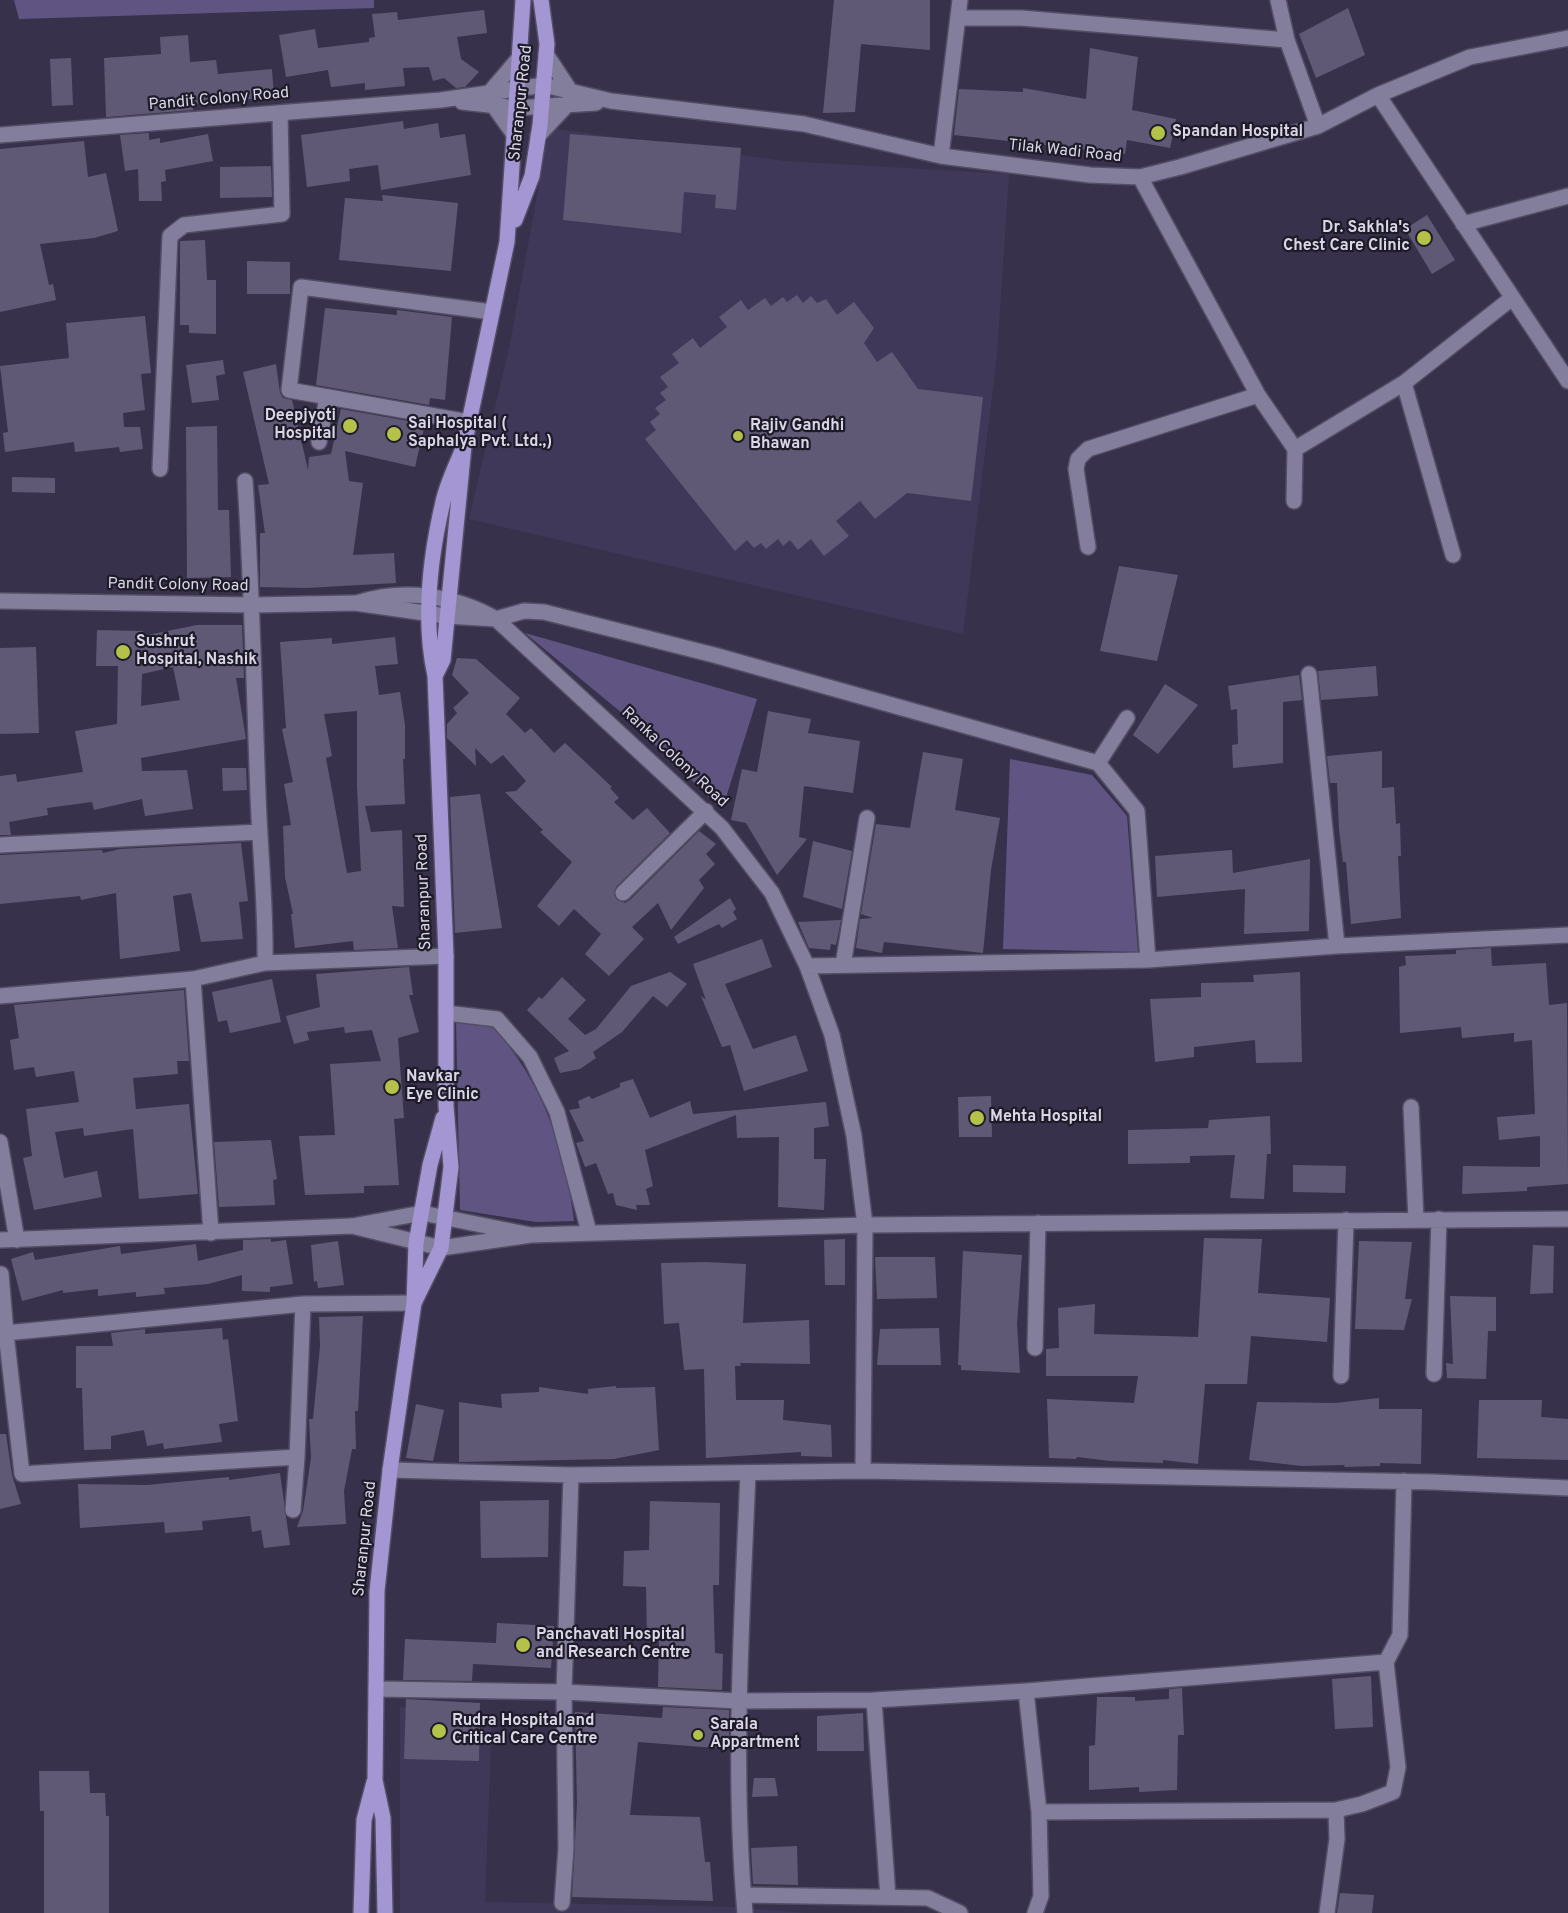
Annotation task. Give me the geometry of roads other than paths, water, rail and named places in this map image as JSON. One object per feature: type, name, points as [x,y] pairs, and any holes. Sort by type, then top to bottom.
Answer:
[{"type":"main road","name":"Sharanpur Road","points":[[435,676],[443,660],[447,599],[464,446],[507,242],[523,0]]},
{"type":"main road","name":"Sharanpur Road","points":[[507,242],[532,176],[538,136],[546,54],[541,0]]},
{"type":"main road","name":"Sharanpur Road","points":[[414,1303],[441,1248],[451,1167],[446,1106],[446,957],[435,676],[429,650],[430,596],[443,500],[464,446]]},
{"type":"main road","name":"Sharanpur Road","points":[[385,1913],[383,1818],[375,1780],[377,1591],[390,1470],[414,1303],[417,1243],[430,1165],[446,1106]]},
{"type":"main road","name":"Sharanpur Road","points":[[361,1913],[364,1820],[375,1780]]},
{"type":"street","points":[[941,156],[960,0]]},
{"type":"street","points":[[1278,0],[1287,40],[1318,126]]},
{"type":"street","points":[[959,18],[1021,18],[1287,40]]},
{"type":"street","name":"Tilak Wadi Road","points":[[492,99],[516,108],[542,107],[569,98],[611,101],[804,124],[941,156],[1090,175],[1140,177],[1318,126],[1378,95],[1470,57],[1568,38]]},
{"type":"street","points":[[546,54],[569,98]]},
{"type":"street","points":[[492,99],[519,58]]},
{"type":"street","points":[[492,99],[517,87],[544,85],[569,98]]},
{"type":"street","points":[[1378,95],[1568,381]]},
{"type":"street","points":[[538,136],[569,98]]},
{"type":"street","points":[[492,99],[515,136]]},
{"type":"street","name":"Pandit Colony Road","points":[[0,135],[441,100],[492,99]]},
{"type":"street","points":[[160,469],[170,236],[184,225],[282,214],[280,113]]},
{"type":"street","points":[[1140,177],[1258,395],[1295,449],[1294,501]]},
{"type":"street","points":[[1463,224],[1568,196]]},
{"type":"street","points":[[469,422],[289,390],[301,287],[492,312]]},
{"type":"street","points":[[1295,449],[1404,383],[1512,298]]},
{"type":"street","points":[[1404,383],[1453,555]]},
{"type":"street","points":[[1088,547],[1076,469],[1082,453],[1088,449],[1258,395]]},
{"type":"street","points":[[319,442],[327,397]]},
{"type":"street","points":[[245,482],[253,605],[260,832],[266,904],[265,963]]},
{"type":"street","name":"Pandit Colony Road","points":[[355,603],[375,597],[430,596],[447,599]]},
{"type":"street","name":"Ranka Colony Road","points":[[447,599],[478,608],[496,619],[706,811],[772,893],[807,966],[832,1035],[854,1136],[865,1225],[863,1471]]},
{"type":"street","name":"Pandit Colony Road","points":[[0,601],[253,605],[355,603],[446,616]]},
{"type":"street","points":[[446,616],[496,619],[524,611],[544,612],[1098,763],[1137,811],[1149,960]]},
{"type":"street","points":[[1309,674],[1337,946]]},
{"type":"street","points":[[1098,763],[1127,718]]},
{"type":"street","points":[[623,893],[706,811]]},
{"type":"street","points":[[843,966],[867,818]]},
{"type":"street","points":[[0,845],[260,832]]},
{"type":"street","points":[[807,966],[1149,960],[1337,946],[1568,935]]},
{"type":"street","points":[[0,996],[193,978],[265,963],[446,957]]},
{"type":"street","points":[[193,978],[211,1233]]},
{"type":"street","points":[[447,1013],[497,1019],[530,1057],[557,1112],[590,1232]]},
{"type":"street","points":[[1412,1107],[1416,1219]]},
{"type":"street","points":[[0,1142],[17,1240]]},
{"type":"street","points":[[0,1240],[352,1226],[422,1214],[531,1235]]},
{"type":"street","points":[[1434,1374],[1439,1219]]},
{"type":"street","points":[[352,1226],[441,1248],[531,1235],[590,1232],[865,1225],[1568,1219]]},
{"type":"street","points":[[1341,1376],[1346,1220]]},
{"type":"street","points":[[1035,1348],[1038,1223]]},
{"type":"street","points":[[1,1274],[22,1474],[297,1457]]},
{"type":"street","points":[[6,1333],[303,1305],[414,1303]]},
{"type":"street","points":[[293,1510],[303,1305]]},
{"type":"street","points":[[390,1470],[571,1475],[863,1471],[1404,1482],[1568,1488]]},
{"type":"street","points":[[746,1913],[739,1837],[739,1701],[748,1473]]},
{"type":"street","points":[[562,1904],[566,1848],[564,1692],[571,1475]]},
{"type":"street","points":[[1039,1812],[1336,1810],[1362,1804],[1393,1792],[1398,1767],[1386,1662],[1400,1635],[1404,1482]]},
{"type":"street","points":[[376,1689],[564,1692],[739,1701],[874,1700],[1026,1691],[1386,1662]]},
{"type":"street","points":[[1026,1691],[1039,1812],[1041,1896],[1035,1913]]},
{"type":"street","points":[[874,1700],[888,1897]]},
{"type":"street","points":[[1327,1913],[1337,1839],[1336,1810]]},
{"type":"street","points":[[744,1895],[928,1898],[960,1913]]},
{"type":"place","name":"Spandan Hospital","points":[[1158,133]]},
{"type":"place","name":"Dr. Sakhla's Chest Care Clinic","points":[[1424,238]]},
{"type":"place","name":"Deepjyoti Hospital","points":[[350,426]]},
{"type":"place","name":"Sai Hospital ( Saphalya Pvt. Ltd.,)","points":[[394,434]]},
{"type":"place","name":"Rajiv Gandhi Bhawan","points":[[738,436]]},
{"type":"place","name":"Sushrut Hospital, Nashik","points":[[123,652]]},
{"type":"place","name":"Navkar Eye Clinic","points":[[392,1087]]},
{"type":"place","name":"Mehta Hospital","points":[[977,1118]]},
{"type":"place","name":"Panchavati Hospital and Research Centre","points":[[523,1645]]},
{"type":"place","name":"Rudra Hospital and Critical Care Centre","points":[[439,1731]]},
{"type":"place","name":"Sarala Appartment","points":[[698,1735]]}]
